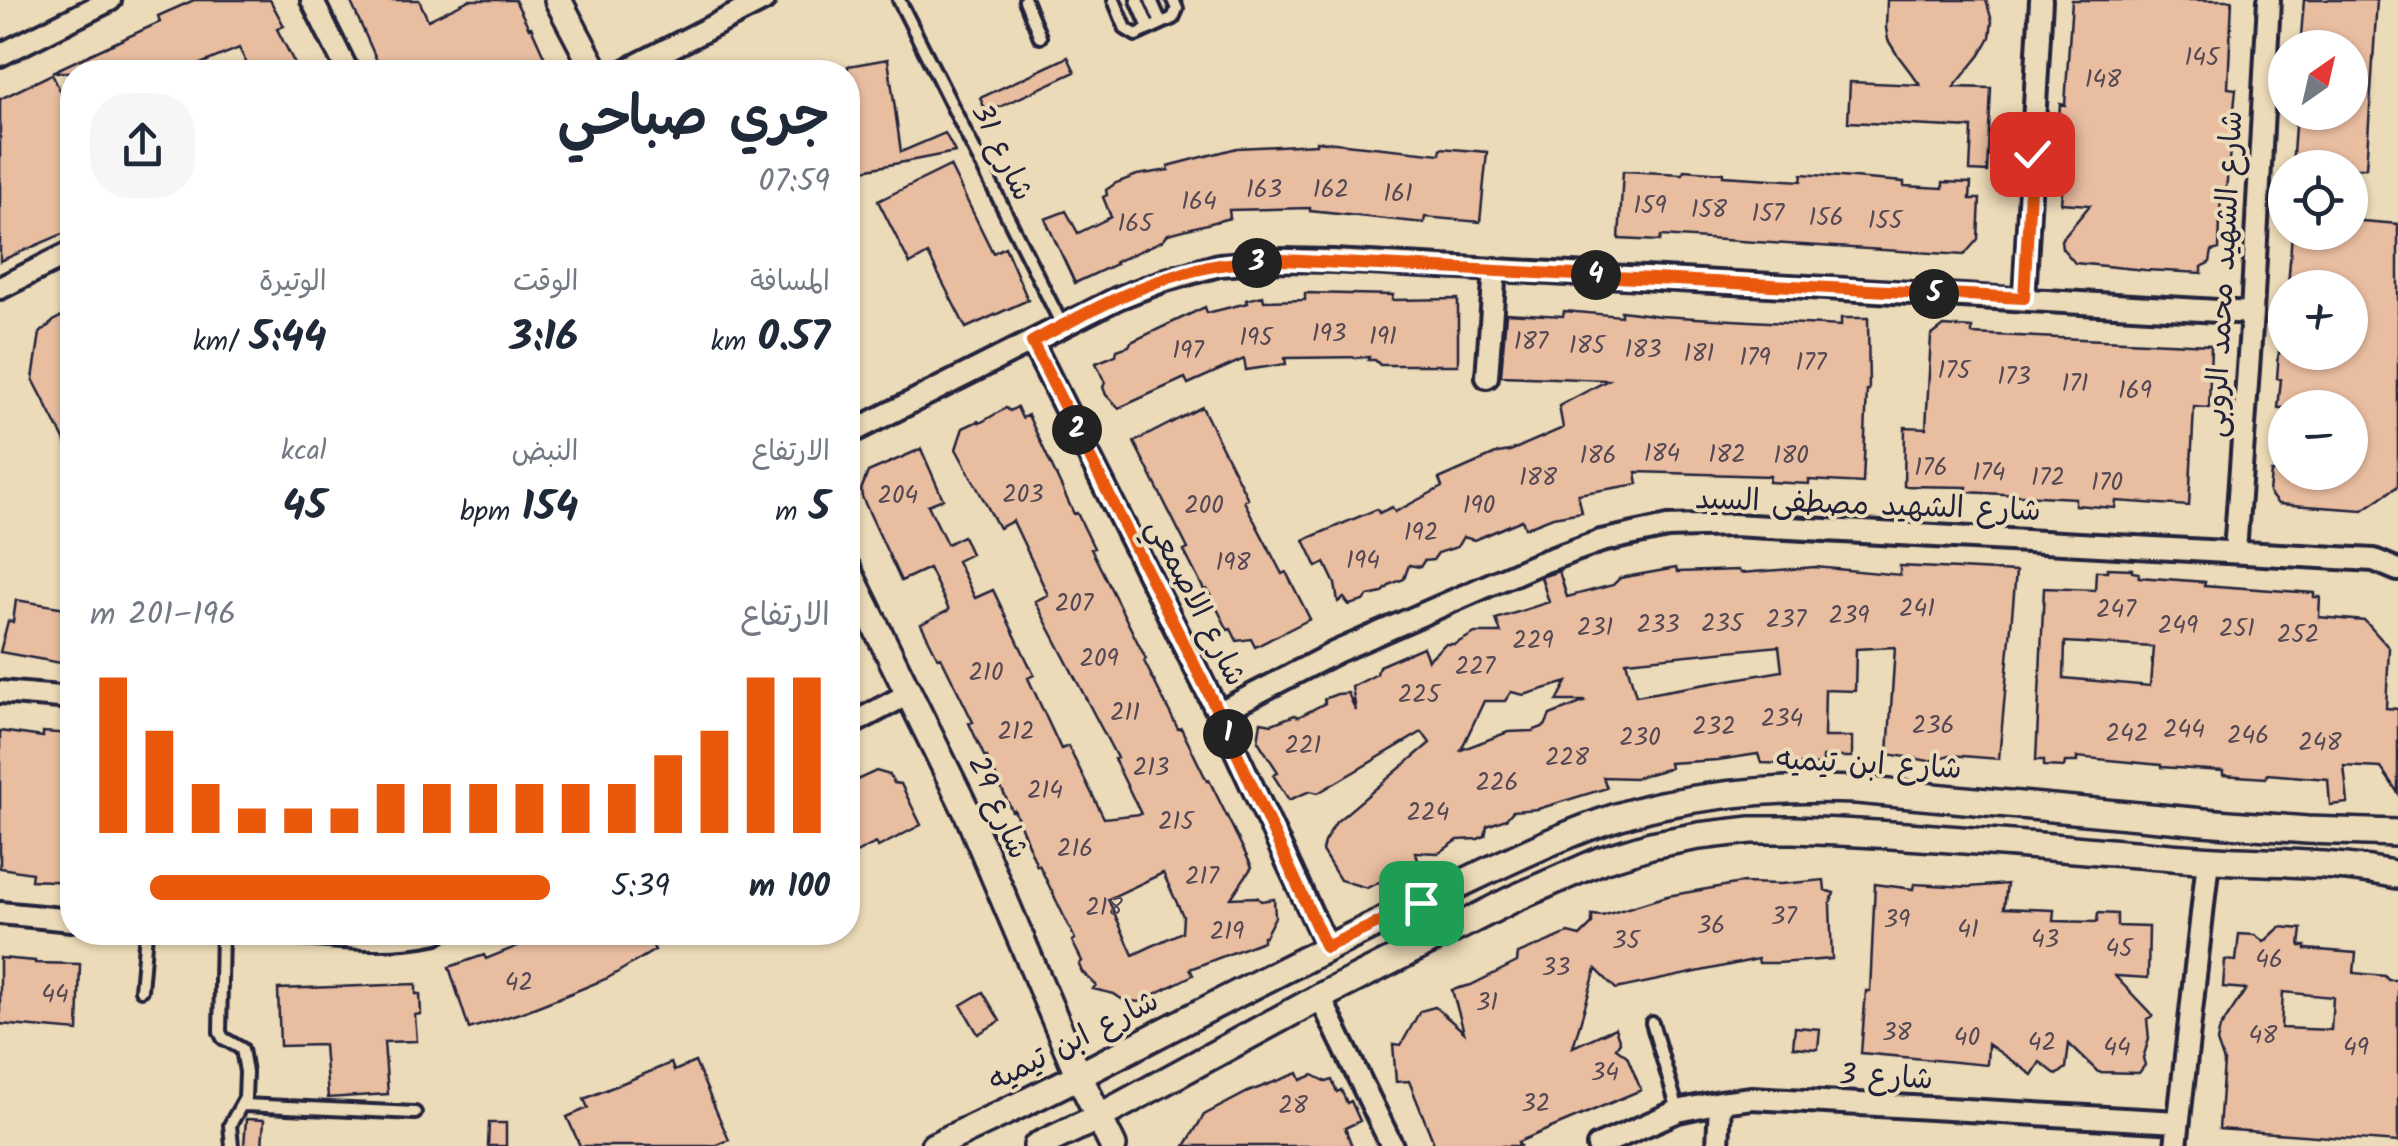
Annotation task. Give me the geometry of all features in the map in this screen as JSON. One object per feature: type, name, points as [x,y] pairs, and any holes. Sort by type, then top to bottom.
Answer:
[{"type":"street","points":[[0,55],[110,0]]},
{"type":"street","points":[[312,0],[342,60]]},
{"type":"street","points":[[558,0],[590,60]]},
{"type":"street","points":[[646,60],[764,0]]},
{"type":"street","points":[[2024,298],[2042,0]]},
{"type":"street","name":"شارع الشهيد محمد الروبى","points":[[2235,552],[2269,0]]},
{"type":"street","points":[[0,288],[60,258]]},
{"type":"street","points":[[860,428],[1118,298],[1219,266],[1282,260],[2252,313]]},
{"type":"street","points":[[1486,377],[1495,270]]},
{"type":"street","name":"شارع الاصمعي","points":[[1032,342],[1218,712],[1326,947]]},
{"type":"street","name":"شارع الشهيد مصطفى السيد","points":[[1218,712],[1336,652],[1537,564],[1600,541],[1668,526],[1734,525],[2374,560],[2398,570]]},
{"type":"street","name":"شارع الشهيد مصطفى السيد","points":[[2374,560],[2398,552]]},
{"type":"street","name":"شارع 29","points":[[860,594],[968,814],[1079,1076],[1114,1146]]},
{"type":"street","points":[[0,692],[60,697]]},
{"type":"street","points":[[860,720],[910,693]]},
{"type":"street","name":"شارع ابن تيميه","points":[[934,1146],[1079,1076],[1326,947],[1515,859],[1612,820],[1660,806],[1805,788],[2307,830],[2398,832]]},
{"type":"street","points":[[1037,1146],[1513,898],[1602,860],[1651,845],[1751,830],[1837,832],[2312,864],[2398,875]]},
{"type":"street","points":[[2176,1146],[2208,860]]},
{"type":"street","points":[[0,913],[60,919]]},
{"type":"street","points":[[1320,996],[1392,1146]]},
{"type":"street","name":"شارع 3","points":[[1598,1146],[1678,1111],[1752,1098],[2178,1122]]},
{"type":"street","points":[[1718,1146],[1720,1102]]},
{"type":"lane","name":"شارع 31","points":[[899,0],[1062,326]]},
{"type":"lane","points":[[1026,0],[1040,37]]},
{"type":"lane","points":[[1114,0],[1130,34],[1176,14],[1174,0]]},
{"type":"lane","points":[[1136,0],[1150,28]]},
{"type":"lane","points":[[1152,0],[1161,23]]},
{"type":"lane","points":[[141,990],[145,945]]},
{"type":"lane","points":[[222,945],[220,1032],[242,1049],[246,1072],[244,1105],[230,1125],[232,1146]]},
{"type":"lane","points":[[1652,1023],[1678,1111]]},
{"type":"lane","points":[[244,1105],[416,1113]]},
{"type":"building","points":[[194,0],[270,0],[284,26],[277,29],[293,60],[245,60],[239,48],[210,60],[78,60],[160,22],[158,16]]},
{"type":"building","points":[[350,0],[419,0],[428,20],[469,0],[515,0],[546,60],[377,60]]},
{"type":"building","points":[[1887,0],[1986,0],[1992,21],[1990,37],[1954,87],[1991,88],[1987,172],[1970,171],[1972,128],[1848,122],[1850,82],[1920,85],[1888,40]]},
{"type":"building","points":[[2072,0],[2232,0],[2228,88],[2236,89],[2226,190],[2221,189],[2219,249],[2212,251],[2202,273],[2075,263],[2062,248],[2061,240],[2090,205],[2061,203],[2066,146],[2057,146],[2060,104],[2065,105]]},
{"type":"building","points":[[2304,0],[2377,0],[2367,150],[2293,150],[2295,130],[2368,130],[2368,30],[2302,30]]},
{"type":"building","points":[[1068,57],[1075,72],[987,113],[980,98]]},
{"type":"building","points":[[888,59],[901,152],[945,133],[955,152],[860,171],[860,64]]},
{"type":"building","points":[[52,74],[60,90],[60,235],[0,261],[0,99]]},
{"type":"building","points":[[1316,141],[1440,154],[1441,148],[1487,152],[1480,222],[1425,217],[1424,223],[1310,208],[1229,210],[1230,218],[1168,234],[1162,241],[1075,283],[1045,219],[1066,211],[1078,233],[1111,217],[1103,197],[1116,183],[1237,148]]},
{"type":"building","points":[[950,166],[993,253],[1005,247],[1028,300],[966,328],[928,254],[910,264],[878,201]]},
{"type":"building","points":[[1684,170],[1801,181],[1802,174],[1943,188],[1943,182],[1971,183],[1970,199],[1980,199],[1978,239],[1964,255],[1661,236],[1660,241],[1619,239],[1623,171],[1683,174]]},
{"type":"building","points":[[2368,222],[2398,224],[2398,486],[2363,510],[2278,504],[2269,493],[2368,490],[2368,390],[2280,390],[2281,379],[2277,378],[2278,370],[2368,370],[2368,270],[2289,270],[2291,250],[2368,250]]},
{"type":"building","points":[[1305,293],[1393,295],[1392,300],[1458,299],[1458,365],[1380,365],[1368,360],[1369,357],[1285,358],[1286,364],[1246,370],[1244,359],[1188,384],[1185,378],[1119,408],[1106,395],[1096,363],[1116,355],[1117,350],[1131,342],[1205,307],[1207,313],[1263,296],[1264,301],[1305,300]]},
{"type":"building","points":[[1564,311],[1621,316],[1621,311],[1841,326],[1841,318],[1868,318],[1869,390],[1863,483],[1809,480],[1809,484],[1769,482],[1770,476],[1636,472],[1638,484],[1578,494],[1582,512],[1553,517],[1525,528],[1522,520],[1474,540],[1463,537],[1457,547],[1438,553],[1420,567],[1409,565],[1404,579],[1382,593],[1349,605],[1344,598],[1338,602],[1325,563],[1317,567],[1304,540],[1377,509],[1379,513],[1392,507],[1395,512],[1442,487],[1439,479],[1563,428],[1559,406],[1608,380],[1501,376],[1506,313],[1563,316]]},
{"type":"building","points":[[60,317],[60,432],[33,379],[40,333]]},
{"type":"building","points":[[1944,326],[1972,328],[1972,334],[2211,345],[2209,408],[2194,407],[2189,506],[2116,501],[2115,508],[2075,505],[2075,498],[1966,492],[1967,487],[1904,486],[1905,427],[1926,428],[1931,336]]},
{"type":"building","points":[[1017,407],[1022,418],[1028,415],[1144,661],[1252,867],[1231,898],[1274,899],[1275,917],[1263,941],[1190,969],[1193,975],[1139,1002],[1093,989],[1096,985],[1082,972],[1082,961],[1072,941],[1075,939],[985,758],[969,723],[973,722],[921,624],[949,610],[929,568],[901,581],[862,497],[868,472],[921,449],[943,499],[928,505],[947,544],[963,536],[971,554],[957,561],[975,598],[993,590],[1034,675],[1028,678],[1061,749],[1068,746],[1104,818],[1141,814],[1114,759],[1117,758],[1035,601],[1048,595],[1013,521],[999,528],[956,449],[963,428],[1006,408],[1010,411]],"holes":[[[1163,873],[1183,916],[1182,932],[1133,955],[1108,899]]]},
{"type":"building","points":[[1202,407],[1248,499],[1244,501],[1310,619],[1255,647],[1251,639],[1237,641],[1207,589],[1204,590],[1184,551],[1188,549],[1134,442]]},
{"type":"building","points":[[1900,566],[2016,572],[1999,759],[1950,755],[1929,761],[1888,754],[1895,647],[1856,649],[1855,691],[1825,690],[1824,737],[1852,737],[1852,757],[1823,757],[1823,765],[1761,763],[1758,754],[1669,763],[1670,768],[1635,778],[1603,777],[1607,788],[1538,809],[1513,811],[1506,819],[1487,826],[1485,836],[1458,840],[1439,853],[1415,852],[1419,862],[1367,888],[1340,880],[1322,851],[1324,842],[1336,822],[1430,743],[1422,732],[1318,793],[1310,791],[1289,800],[1273,775],[1278,772],[1258,741],[1261,722],[1272,724],[1298,717],[1337,694],[1348,693],[1356,711],[1352,687],[1377,674],[1379,666],[1423,647],[1428,660],[1445,644],[1455,644],[1475,633],[1501,633],[1496,619],[1549,602],[1541,577],[1559,571],[1567,597],[1613,585],[1620,578],[1676,568],[1677,572],[1741,573],[1815,567],[1900,575]],"holes":[[[1779,646],[1782,671],[1636,696],[1626,661]],[[1567,682],[1557,701],[1586,701],[1550,715],[1545,726],[1508,732],[1461,750],[1484,701],[1505,701],[1511,692],[1524,695]]]},
{"type":"building","points":[[2132,569],[2139,577],[2314,593],[2314,597],[2320,597],[2319,617],[2365,621],[2389,648],[2386,708],[2398,709],[2398,793],[2381,768],[2344,766],[2348,803],[2330,805],[2328,779],[2223,775],[2223,771],[2077,757],[2077,762],[2065,762],[2064,767],[2044,766],[2044,760],[2036,760],[2044,588],[2095,590],[2096,571]],"holes":[[[2065,642],[2153,647],[2150,686],[2064,678]]]},
{"type":"building","points":[[16,600],[60,607],[60,663],[0,652],[8,621],[13,622]]},
{"type":"building","points":[[0,731],[43,737],[43,732],[60,733],[60,881],[31,880],[32,873],[0,868]]},
{"type":"building","points":[[876,771],[890,775],[894,783],[901,784],[921,825],[878,847],[876,843],[860,851],[860,778]]},
{"type":"building","points":[[1824,880],[1825,890],[1834,893],[1830,905],[1832,959],[1759,963],[1758,959],[1616,989],[1596,969],[1573,1047],[1615,1028],[1620,1042],[1616,1048],[1627,1056],[1641,1090],[1518,1142],[1520,1146],[1435,1146],[1409,1081],[1396,1082],[1393,1044],[1401,1045],[1420,1011],[1435,1007],[1464,1032],[1452,990],[1517,962],[1518,954],[1568,933],[1580,936],[1592,924],[1592,915],[1602,916],[1667,896],[1741,883]]},
{"type":"building","points":[[1875,884],[1913,889],[1914,884],[2007,884],[2004,908],[2054,910],[2053,921],[2097,922],[2098,913],[2117,914],[2117,926],[2149,927],[2148,978],[2115,976],[2153,1016],[2147,1019],[2145,1065],[2139,1073],[2098,1072],[2069,1044],[2066,1068],[2057,1075],[2040,1062],[2032,1075],[1988,1044],[1987,1065],[1861,1053],[1866,991],[1870,991]]},
{"type":"building","points":[[2280,927],[2302,929],[2300,946],[2356,953],[2354,973],[2398,980],[2398,1142],[2219,1129],[2224,1062],[2217,1042],[2220,1028],[2246,989],[2223,987],[2225,960],[2236,961],[2239,934],[2255,935],[2264,942]],"holes":[[[2283,992],[2333,997],[2331,1030],[2281,1028]]]},
{"type":"building","points":[[520,945],[652,945],[655,950],[608,978],[469,1029],[449,967],[484,955],[486,959]]},
{"type":"building","points":[[0,958],[80,964],[78,1031],[0,1024]]},
{"type":"building","points":[[416,984],[421,1014],[415,1015],[417,1041],[384,1042],[388,1094],[328,1098],[324,1045],[280,1046],[278,989]]},
{"type":"building","points":[[983,992],[1000,1021],[978,1034],[961,1005]]},
{"type":"building","points":[[1795,1027],[1820,1029],[1818,1049],[1793,1047]]},
{"type":"building","points":[[695,1062],[729,1140],[715,1146],[580,1146],[567,1117],[588,1108],[584,1099],[671,1063],[674,1071]]},
{"type":"building","points":[[1298,1073],[1301,1080],[1313,1075],[1327,1082],[1332,1080],[1337,1092],[1341,1090],[1347,1103],[1351,1101],[1360,1121],[1345,1128],[1352,1146],[1185,1146],[1204,1115],[1248,1092]]},
{"type":"building","points":[[246,1119],[264,1120],[262,1146],[244,1146]]},
{"type":"building","points":[[489,1123],[506,1123],[506,1146],[488,1146]]},
{"type":"route","points":[[1421,903],[1326,947],[1218,712],[1032,342],[1118,298],[1166,280],[1219,266],[1282,260],[2024,298],[2032,154]]}]
